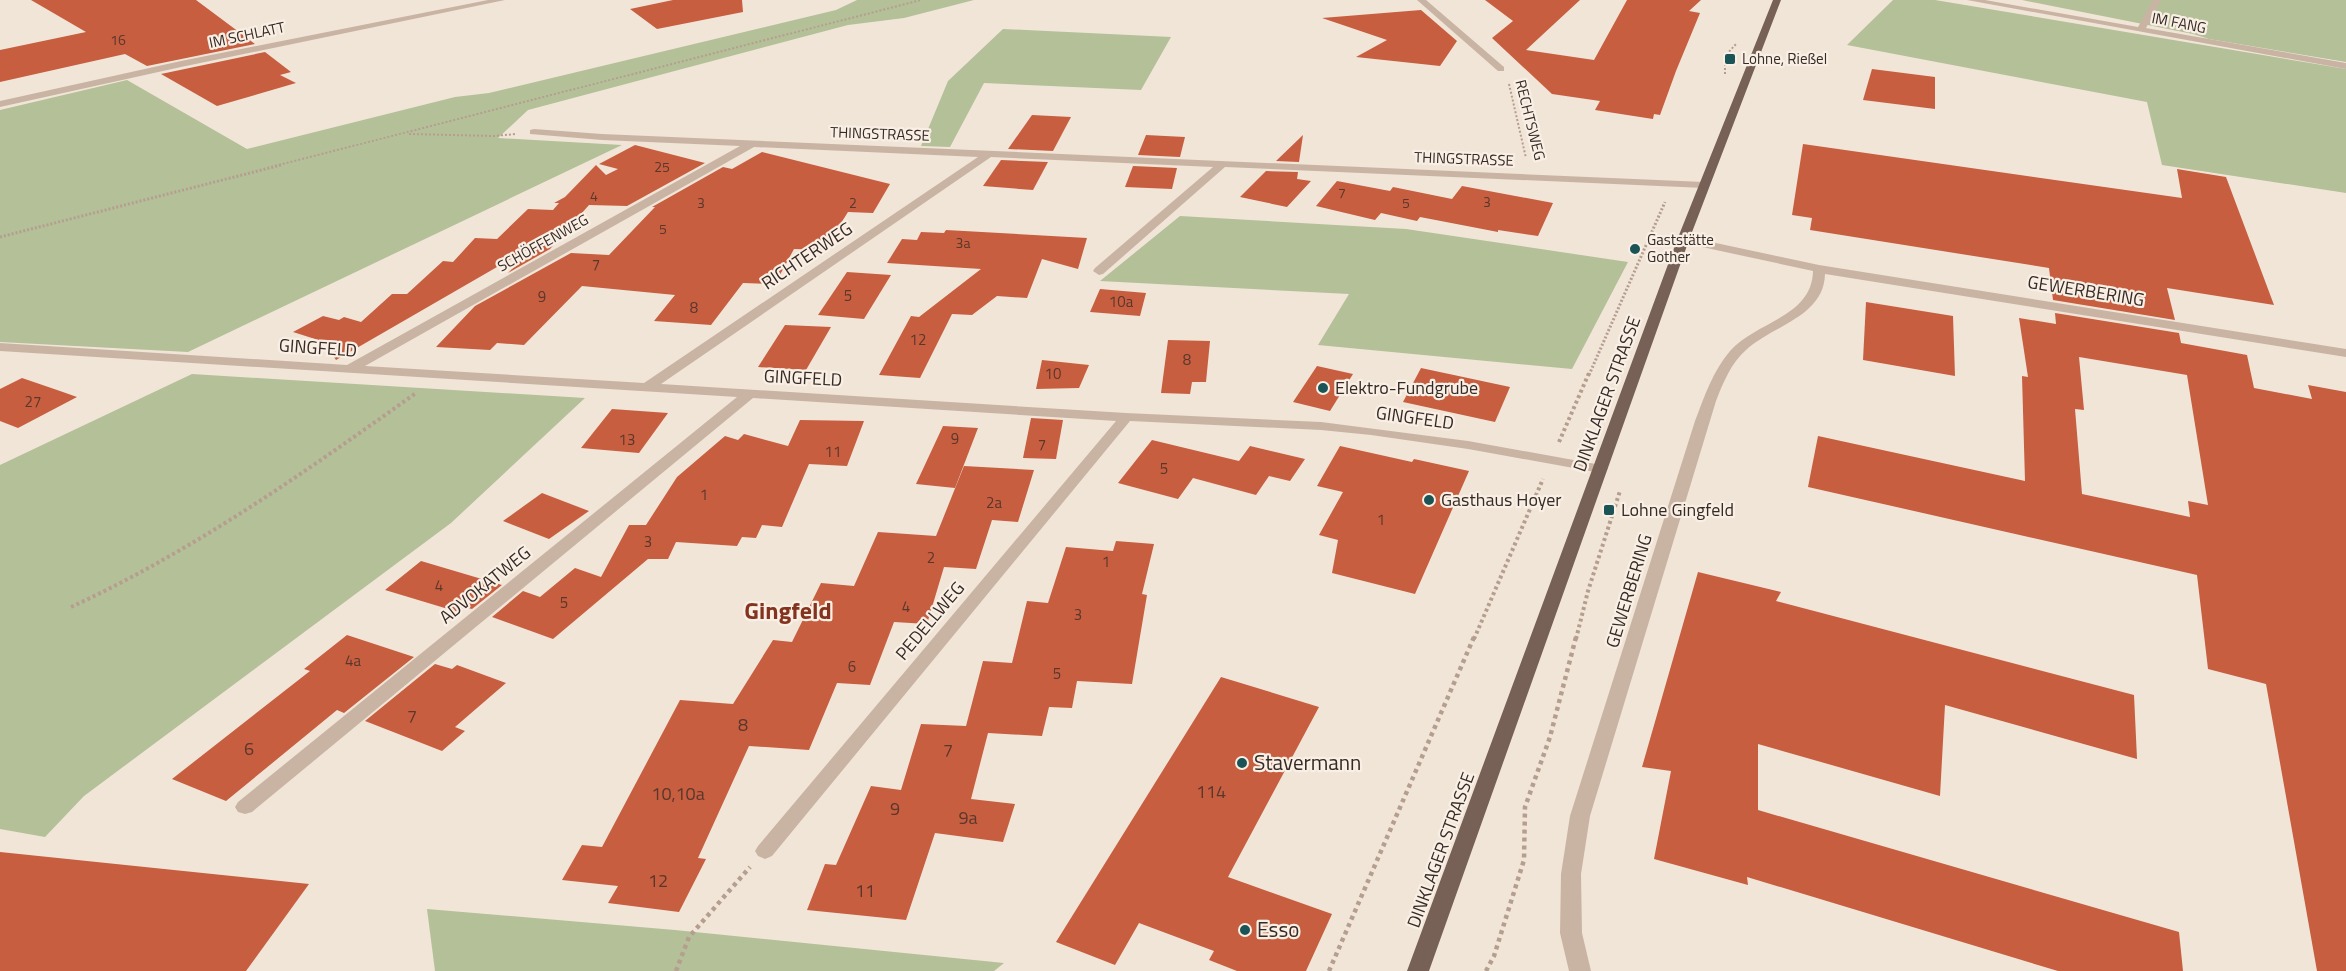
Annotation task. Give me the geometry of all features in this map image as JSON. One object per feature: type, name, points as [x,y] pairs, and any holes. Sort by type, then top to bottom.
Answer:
[{"type":"main road","name":"DINKLAGER STRASSE","points":[[1418,971],[1683,240],[1777,0]]},
{"type":"street","name":"IM SCHLATT","points":[[0,104],[203,59],[501,0]]},
{"type":"street","name":"RECHTSWEG","points":[[1421,0],[1502,69]]},
{"type":"street","name":"IM FANG","points":[[1971,0],[2346,66]]},
{"type":"street","points":[[2142,30],[2157,0]]},
{"type":"street","name":"THINGSTRASSE","points":[[534,132],[751,144],[1704,185]]},
{"type":"street","name":"SCHÖFFENWEG","points":[[349,369],[751,144]]},
{"type":"street","name":"RICHTERWEG","points":[[646,388],[988,154]]},
{"type":"street","points":[[1099,272],[1224,163]]},
{"type":"street","name":"GEWERBERING","points":[[1683,240],[1819,269],[2346,353]]},
{"type":"street","name":"GEWERBERING","points":[[1580,971],[1571,933],[1570,874],[1580,816],[1702,421],[1720,375],[1740,347],[1764,329],[1804,307],[1818,290],[1819,269]]},
{"type":"street","name":"GINGFELD","points":[[0,347],[1126,417],[1320,426],[1371,431],[1601,469]]},
{"type":"street","name":"ADVOKATWEG","points":[[245,807],[748,394]]},
{"type":"street","name":"PEDELLWEG","points":[[765,851],[1126,417]]},
{"type":"path","points":[[0,237],[921,0]]},
{"type":"path","name":"RECHTSWEG","points":[[1502,69],[1509,81],[1530,177]]},
{"type":"path","points":[[403,133],[494,136],[534,132]]},
{"type":"path","points":[[71,607],[115,588],[205,537],[322,460],[442,375]]},
{"type":"path","points":[[1486,971],[1494,956],[1524,860],[1525,807],[1550,737],[1588,591],[1620,490]]},
{"type":"path","points":[[676,971],[689,937],[765,851]]},
{"type":"green space","points":[[857,0],[974,0],[904,18],[848,25],[528,110],[498,138],[622,145],[188,352],[0,342],[0,110],[127,80],[247,149],[455,97],[489,93],[836,10]]},
{"type":"green space","points":[[1893,0],[1935,0],[2346,69],[2346,193],[2162,165],[2147,102],[1847,45]]},
{"type":"green space","points":[[2022,0],[2346,0],[2346,62],[2209,39]]},
{"type":"green space","points":[[1003,29],[1171,37],[1141,90],[984,83],[950,147],[921,146],[948,81]]},
{"type":"green space","points":[[1180,216],[1406,229],[1628,262],[1572,369],[1318,345],[1349,294],[1100,281]]},
{"type":"green space","points":[[192,374],[585,398],[451,523],[84,796],[45,837],[0,829],[0,465]]},
{"type":"green space","points":[[427,909],[675,930],[1004,963],[994,971],[435,971]]},
{"type":"building","points":[[31,0],[196,0],[255,44],[147,66],[125,54],[0,82],[0,50],[86,32]]},
{"type":"building","points":[[673,0],[742,0],[743,12],[657,29],[630,9]]},
{"type":"building","points":[[1485,0],[1580,0],[1526,50],[1594,60],[1627,0],[1701,0],[1689,11],[1700,13],[1660,115],[1654,114],[1653,119],[1595,110],[1600,101],[1552,94],[1492,38],[1513,21]]},
{"type":"building","points":[[1421,10],[1457,41],[1440,66],[1356,57],[1387,40],[1322,18]]},
{"type":"building","points":[[265,52],[291,72],[280,75],[296,83],[217,106],[161,74]]},
{"type":"building","points":[[1872,69],[1935,77],[1935,109],[1863,100]]},
{"type":"building","points":[[1032,115],[1071,117],[1053,151],[1008,149]]},
{"type":"building","points":[[1146,135],[1185,137],[1180,157],[1138,155]]},
{"type":"building","points":[[1303,135],[1299,162],[1276,161]]},
{"type":"building","points":[[1803,144],[2182,198],[2177,169],[2226,177],[2274,305],[2167,288],[2175,320],[2053,300],[2049,268],[1810,230],[1812,218],[1792,215]]},
{"type":"building","points":[[635,145],[705,163],[627,206],[589,205],[550,249],[508,273],[531,250],[530,248],[336,360],[330,351],[338,343],[334,345],[293,332],[323,316],[339,320],[344,317],[361,322],[392,294],[407,294],[443,261],[453,262],[475,238],[497,239],[528,209],[553,210],[559,203],[554,203],[565,197],[596,165],[606,175],[618,169],[599,164]]},
{"type":"building","points":[[762,152],[890,184],[873,213],[848,212],[824,250],[794,249],[775,284],[743,283],[711,325],[654,321],[675,295],[582,286],[524,345],[497,343],[490,350],[436,347],[475,306],[571,253],[609,255],[655,207],[652,207],[723,167],[732,169]]},
{"type":"building","points":[[1001,160],[1048,162],[1033,190],[983,186]]},
{"type":"building","points":[[1133,166],[1177,168],[1172,189],[1125,187]]},
{"type":"building","points":[[1266,171],[1298,172],[1297,179],[1311,181],[1287,207],[1240,197]]},
{"type":"building","points":[[1337,181],[1390,191],[1393,187],[1452,199],[1462,186],[1553,203],[1538,236],[1498,230],[1498,232],[1420,217],[1417,221],[1381,213],[1375,220],[1316,206]]},
{"type":"building","points":[[946,230],[1087,238],[1078,269],[1042,259],[1027,298],[997,296],[972,315],[952,314],[920,378],[879,375],[911,316],[919,317],[981,269],[887,263],[902,239],[917,240],[921,232],[944,233]]},
{"type":"building","points":[[847,272],[891,275],[864,319],[818,315]]},
{"type":"building","points":[[1100,289],[1146,293],[1140,316],[1090,312]]},
{"type":"building","points":[[1866,302],[1953,316],[1955,376],[1863,360]]},
{"type":"building","points":[[2055,313],[2179,333],[2181,343],[2247,355],[2254,388],[2312,399],[2308,385],[2346,392],[2346,971],[2317,971],[2266,684],[2208,669],[2197,575],[1808,487],[1818,436],[2025,481],[2022,376],[2028,377],[2019,318],[2056,324]],"holes":[[[2079,357],[2187,375],[2208,505],[2188,501],[2190,517],[2082,494],[2075,409],[2084,410]]]},
{"type":"building","points":[[785,325],[831,327],[806,370],[758,367]]},
{"type":"building","points":[[1168,340],[1210,341],[1206,382],[1192,382],[1190,394],[1161,393]]},
{"type":"building","points":[[1042,360],[1089,365],[1079,388],[1036,389]]},
{"type":"building","name":"Elektro-Fundgrube","points":[[1317,366],[1353,374],[1330,411],[1293,402]]},
{"type":"building","points":[[1421,368],[1510,387],[1495,422],[1403,402]]},
{"type":"building","points":[[22,378],[77,397],[18,428],[0,421],[0,389]]},
{"type":"building","points":[[612,409],[668,413],[639,453],[581,448]]},
{"type":"building","points":[[1031,418],[1063,420],[1056,459],[1023,458]]},
{"type":"building","points":[[800,420],[864,421],[847,466],[809,464],[782,527],[762,525],[756,538],[742,537],[737,546],[676,542],[668,559],[648,559],[553,639],[492,617],[523,591],[540,597],[575,568],[601,577],[629,525],[646,525],[677,477],[725,436],[738,440],[744,434],[788,446]]},
{"type":"building","points":[[943,426],[978,428],[955,488],[916,484]]},
{"type":"building","points":[[1152,440],[1239,461],[1250,446],[1305,459],[1290,481],[1269,476],[1256,495],[1193,478],[1178,499],[1118,483]]},
{"type":"building","points":[[1340,446],[1412,462],[1414,459],[1469,471],[1415,594],[1332,573],[1338,540],[1319,535],[1343,492],[1317,486]]},
{"type":"building","points":[[964,466],[1034,470],[1018,522],[992,520],[976,569],[944,567],[927,624],[894,622],[870,685],[837,683],[809,750],[749,746],[698,858],[706,859],[679,912],[608,903],[618,886],[562,880],[582,845],[602,847],[680,700],[733,704],[773,640],[792,642],[821,583],[854,586],[878,532],[936,536]]},
{"type":"building","points":[[542,493],[589,511],[549,539],[503,521]]},
{"type":"building","points":[[1116,541],[1154,544],[1142,594],[1147,595],[1132,684],[1077,681],[1072,708],[1049,707],[1042,736],[988,733],[971,799],[1015,804],[1003,842],[935,833],[906,920],[807,910],[825,864],[836,865],[871,786],[901,790],[921,724],[966,726],[983,661],[1012,663],[1027,601],[1048,603],[1066,547],[1113,551]]},
{"type":"building","points":[[421,561],[502,585],[472,609],[464,607],[458,612],[385,590]]},
{"type":"building","points":[[1698,572],[1781,592],[1776,601],[2134,695],[2137,759],[1945,705],[1940,796],[1758,744],[1758,810],[2179,932],[2183,971],[2058,971],[1747,877],[1748,885],[1654,859],[1671,771],[1642,767]]},
{"type":"building","points":[[347,635],[414,657],[344,713],[337,710],[226,801],[172,779],[310,671],[304,669]]},
{"type":"building","points":[[435,664],[452,669],[457,665],[506,683],[455,727],[465,731],[442,751],[365,721]]},
{"type":"building","points":[[1221,677],[1319,707],[1228,877],[1332,914],[1306,971],[1237,971],[1209,960],[1214,951],[1139,923],[1115,965],[1056,942]]},
{"type":"building","points":[[0,852],[309,884],[246,971],[0,971]]},
{"type":"place","name":"Lohne, Rießel","points":[[1730,59]]},
{"type":"place","name":"Gaststätte Gother","points":[[1635,249]]},
{"type":"place","name":"Elektro-Fundgrube","points":[[1323,388]]},
{"type":"place","name":"Gasthaus Hoyer","points":[[1429,500]]},
{"type":"place","name":"Lohne Gingfeld","points":[[1609,510]]},
{"type":"place","name":"Stavermann","points":[[1242,763]]},
{"type":"place","name":"Esso","points":[[1245,930]]},
{"type":"district","name":"Gingfeld","points":[[788,611]]}]
